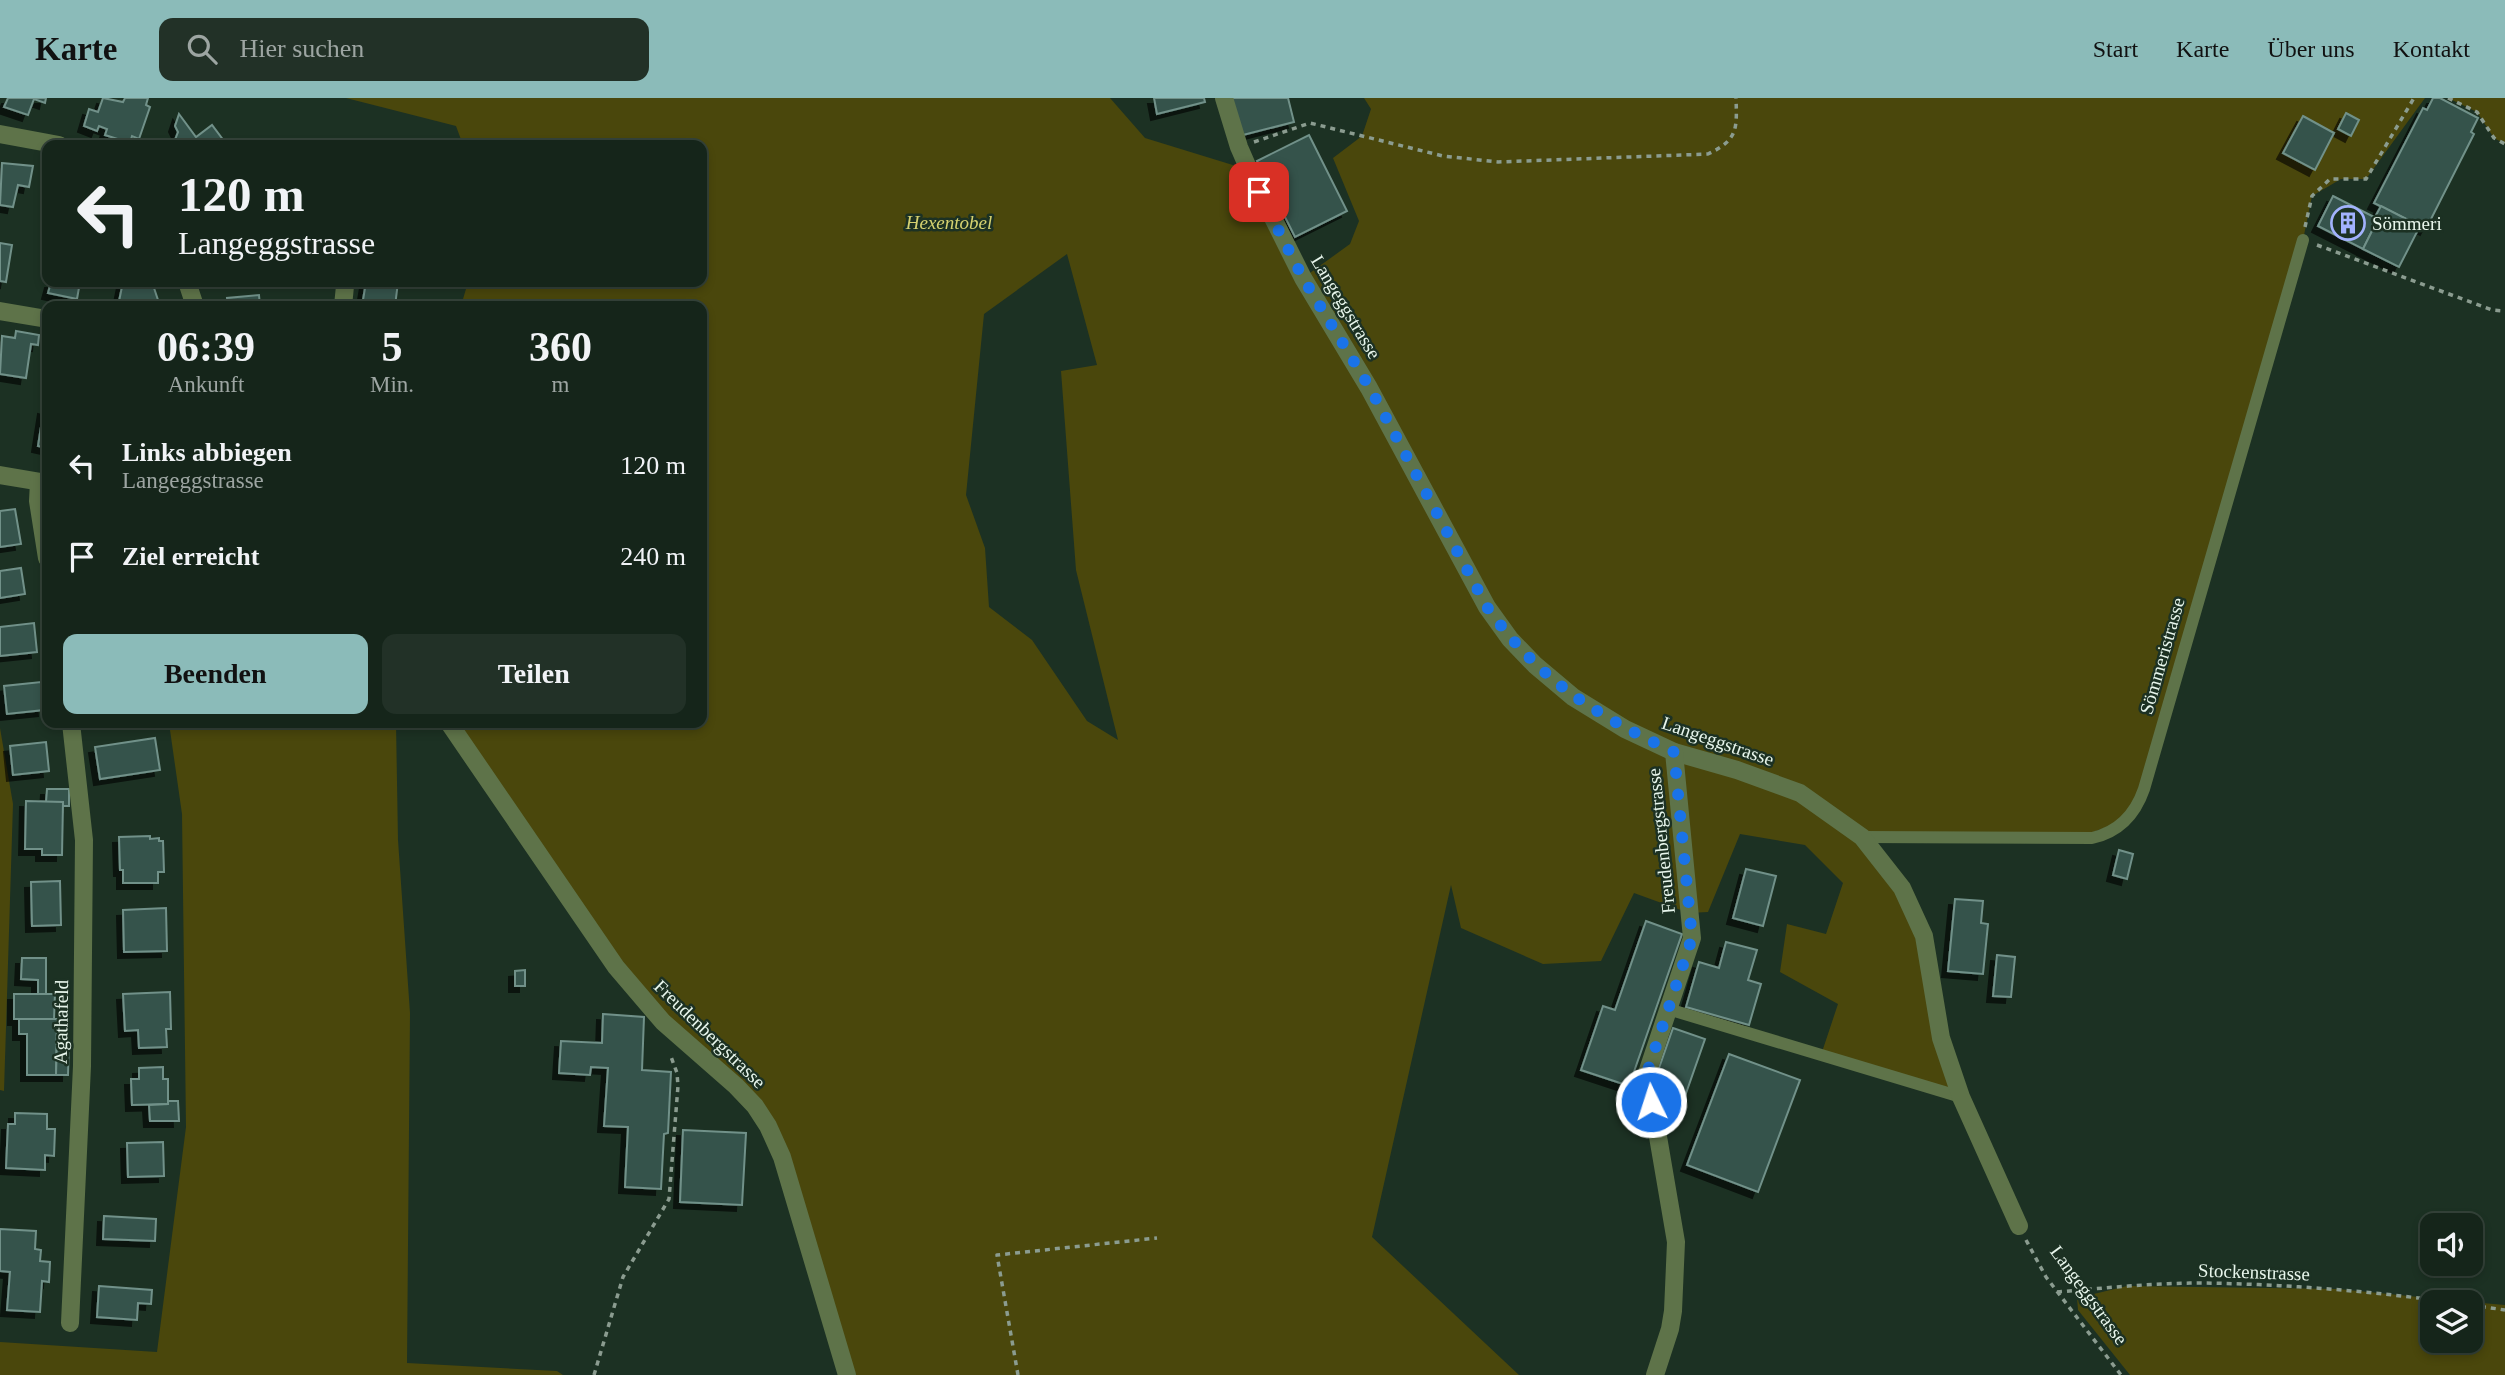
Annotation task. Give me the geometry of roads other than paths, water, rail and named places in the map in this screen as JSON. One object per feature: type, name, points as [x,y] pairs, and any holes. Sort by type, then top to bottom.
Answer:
[{"type":"street","name":"Langeggstrasse","points":[[1224,98],[1248,170],[1303,278],[1370,388],[1487,607],[1510,639],[1535,665],[1573,697],[1625,729],[1674,752],[1748,773],[1800,793],[1862,837],[1902,888],[1924,936],[1941,1038],[1961,1097],[2019,1226]]},
{"type":"street","points":[[0,134],[42,142]]},
{"type":"street","points":[[0,310],[42,318]]},
{"type":"street","points":[[0,475],[42,482]]},
{"type":"street","points":[[42,486],[38,501],[42,526]]},
{"type":"street","name":"Agathafeld","points":[[70,1323],[82,1066],[84,853],[72,728]]},
{"type":"street","name":"Freudenbergstrasse","points":[[452,728],[609,958],[663,1022],[736,1086],[755,1106],[768,1126],[782,1157],[847,1375]]},
{"type":"street","name":"Freudenbergstrasse","points":[[1655,1375],[1671,1320],[1676,1242],[1657,1125],[1645,1079],[1692,938],[1674,752]]},
{"type":"lane","name":"Sömmeristrasse","points":[[1862,837],[2092,838],[2118,828],[2133,812],[2144,789],[2303,240]]},
{"type":"lane","points":[[1668,1009],[1961,1097]]},
{"type":"place","name":"Sömmeri","points":[[2348,223]]},
{"type":"park label","name":"Hexentobel","points":[[949,222]]}]
